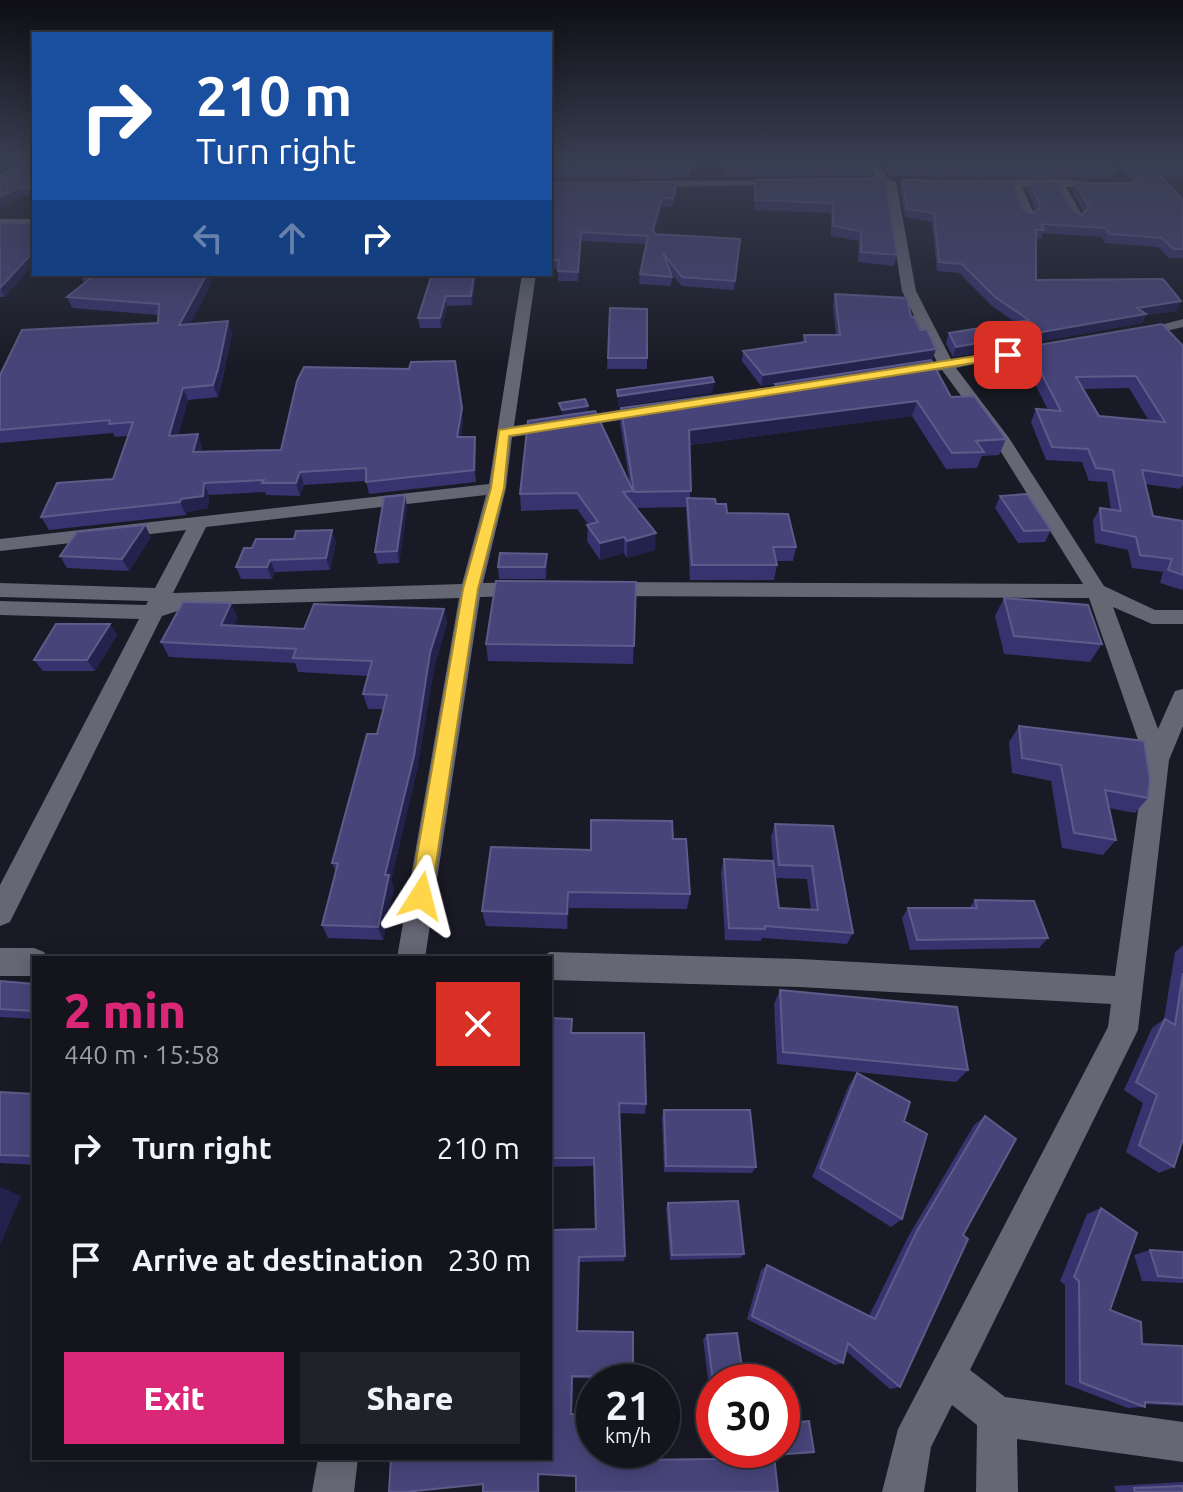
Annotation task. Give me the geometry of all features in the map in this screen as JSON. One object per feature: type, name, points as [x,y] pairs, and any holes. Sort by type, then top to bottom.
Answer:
[{"type":"street","points":[[897,230],[909,291],[946,365],[1001,438],[1097,591],[1157,760]]},
{"type":"street","points":[[411,956],[471,589],[497,488],[529,276]]},
{"type":"street","points":[[1117,337],[1169,335],[1183,323]]},
{"type":"street","points":[[915,370],[1039,350]]},
{"type":"street","points":[[503,433],[671,407]]},
{"type":"street","points":[[0,545],[497,488]]},
{"type":"street","points":[[0,913],[162,603],[199,522]]},
{"type":"street","points":[[0,608],[471,589],[549,589]]},
{"type":"street","points":[[580,589],[1097,591],[1152,617],[1183,617]]},
{"type":"street","points":[[0,590],[162,603]]},
{"type":"street","points":[[903,1492],[912,1443],[1123,1030],[1157,760],[1183,697]]},
{"type":"street","points":[[0,962],[32,962]]},
{"type":"street","points":[[552,966],[800,973],[1128,991]]},
{"type":"street","points":[[947,1376],[997,1416],[1183,1442]]},
{"type":"street","points":[[997,1416],[997,1492]]},
{"type":"street","points":[[333,1492],[338,1460]]},
{"type":"building","points":[[0,230],[32,230],[32,253],[0,288]]},
{"type":"building","points":[[552,230],[653,230],[655,234],[740,239],[735,281],[682,277],[663,253],[672,277],[640,274],[648,236],[581,232],[578,272],[558,271],[559,260],[552,260]]},
{"type":"building","points":[[853,230],[893,230],[897,255],[861,252],[861,231]]},
{"type":"building","points":[[936,230],[1044,230],[1036,230],[1036,280],[1163,279],[1181,301],[1137,308],[1146,314],[956,347],[949,333],[1029,320],[995,297],[962,264],[939,262]]},
{"type":"building","points":[[1106,230],[1183,230],[1183,249],[1173,249],[1162,238],[1109,234]]},
{"type":"building","points":[[206,276],[179,325],[228,321],[213,385],[183,388],[169,436],[198,434],[193,452],[281,450],[297,381],[304,367],[409,369],[411,362],[455,361],[462,408],[457,437],[475,437],[474,470],[366,482],[366,468],[300,472],[296,483],[262,483],[264,480],[204,483],[203,496],[181,499],[180,502],[41,517],[57,483],[113,479],[133,422],[109,424],[110,420],[0,430],[0,375],[22,330],[158,323],[159,304],[67,297],[91,278],[81,277]]},
{"type":"building","points":[[431,276],[474,276],[471,296],[446,296],[440,318],[418,318]]},
{"type":"building","points":[[835,294],[907,298],[911,316],[920,330],[927,330],[936,349],[763,375],[743,351],[806,342],[804,335],[840,335]]},
{"type":"building","points":[[610,308],[647,309],[647,358],[608,358]]},
{"type":"building","points":[[1162,324],[1183,346],[1183,476],[1142,470],[1153,516],[1183,521],[1183,575],[1168,570],[1172,559],[1140,555],[1136,537],[1102,530],[1100,508],[1121,511],[1113,470],[1096,468],[1088,449],[1052,447],[1036,409],[1061,411],[1033,357],[994,362],[986,354]],"holes":[[[1136,376],[1165,422],[1099,416],[1076,377]]]},
{"type":"building","points":[[931,360],[951,397],[974,396],[1006,439],[976,441],[984,452],[952,453],[917,401],[689,430],[691,491],[634,492],[621,408],[777,387],[775,384]]},
{"type":"building","points":[[712,377],[714,382],[618,396],[617,390]]},
{"type":"building","points":[[585,399],[588,406],[562,410],[559,403]]},
{"type":"building","points":[[595,411],[633,491],[623,492],[656,533],[627,541],[624,537],[600,543],[587,525],[598,522],[577,493],[520,494],[528,421]]},
{"type":"building","points":[[1027,494],[1051,530],[1024,531],[1000,496]]},
{"type":"building","points":[[405,495],[397,551],[375,552],[384,497]]},
{"type":"building","points":[[687,498],[715,499],[716,504],[726,504],[727,513],[788,514],[796,547],[773,547],[777,565],[692,565]]},
{"type":"building","points":[[145,525],[122,559],[60,556],[77,532]]},
{"type":"building","points":[[332,530],[326,558],[270,560],[267,567],[236,567],[244,548],[252,548],[256,539],[294,539],[296,531]]},
{"type":"building","points":[[500,553],[547,554],[545,567],[498,567]]},
{"type":"building","points":[[496,581],[636,582],[634,646],[486,644]]},
{"type":"building","points":[[1004,598],[1088,605],[1102,644],[1014,636]]},
{"type":"building","points":[[183,602],[231,603],[221,625],[304,629],[314,604],[444,609],[430,653],[414,756],[385,875],[389,875],[378,927],[322,925],[338,863],[332,863],[367,734],[377,734],[387,695],[363,694],[372,661],[293,658],[296,649],[161,642]]},
{"type":"building","points":[[56,624],[110,624],[87,660],[34,660]]},
{"type":"building","points":[[1019,726],[1144,741],[1150,779],[1148,798],[1105,790],[1116,840],[1074,833],[1061,765],[1022,758]]},
{"type":"building","points":[[591,820],[672,821],[673,839],[686,839],[690,894],[568,892],[567,914],[482,911],[491,847],[591,850]]},
{"type":"building","points":[[775,824],[833,826],[853,933],[765,926],[765,929],[729,928],[724,859],[773,861],[779,908],[818,910],[812,866],[779,865]]},
{"type":"building","points":[[975,900],[1034,901],[1048,938],[917,940],[908,908],[977,908]]},
{"type":"building","points":[[1183,973],[1183,1139],[1174,1167],[1139,1145],[1157,1095],[1136,1082],[1165,1019],[1175,1025]]},
{"type":"building","points":[[0,981],[32,984],[32,1011],[0,1009]]},
{"type":"building","points":[[780,990],[957,1007],[968,1070],[783,1052]]},
{"type":"building","points":[[552,1018],[572,1019],[571,1033],[644,1033],[646,1104],[619,1103],[625,1256],[579,1257],[577,1331],[633,1332],[633,1364],[576,1364],[576,1376],[572,1376],[571,1414],[576,1414],[576,1468],[680,1468],[680,1459],[696,1459],[696,1468],[775,1468],[778,1492],[576,1492],[576,1476],[538,1474],[538,1492],[483,1492],[483,1484],[389,1492],[391,1460],[552,1460],[552,1230],[596,1229],[594,1158],[552,1158]]},
{"type":"building","points":[[857,1073],[910,1102],[904,1121],[927,1134],[902,1219],[820,1168]]},
{"type":"building","points":[[0,1092],[32,1094],[32,1156],[0,1155]]},
{"type":"building","points":[[664,1110],[750,1110],[756,1167],[666,1166]]},
{"type":"building","points":[[985,1116],[1016,1139],[963,1235],[968,1239],[900,1387],[848,1343],[843,1363],[752,1316],[767,1265],[875,1319],[917,1231]]},
{"type":"building","points":[[738,1201],[744,1254],[672,1255],[668,1203]]},
{"type":"building","points":[[1101,1208],[1137,1233],[1110,1310],[1141,1322],[1142,1344],[1183,1346],[1183,1404],[1145,1402],[1145,1407],[1080,1382],[1079,1281],[1074,1277]]},
{"type":"building","points":[[1150,1250],[1183,1252],[1183,1278],[1158,1276]]},
{"type":"building","points":[[737,1333],[741,1364],[711,1364],[707,1335]]},
{"type":"building","points":[[809,1421],[814,1452],[800,1453],[800,1422]]},
{"type":"building","points":[[1183,1486],[1183,1492],[1135,1492],[1134,1488]]},
{"type":"route","points":[[421,896],[471,589],[497,488],[503,433],[1008,355]]}]
